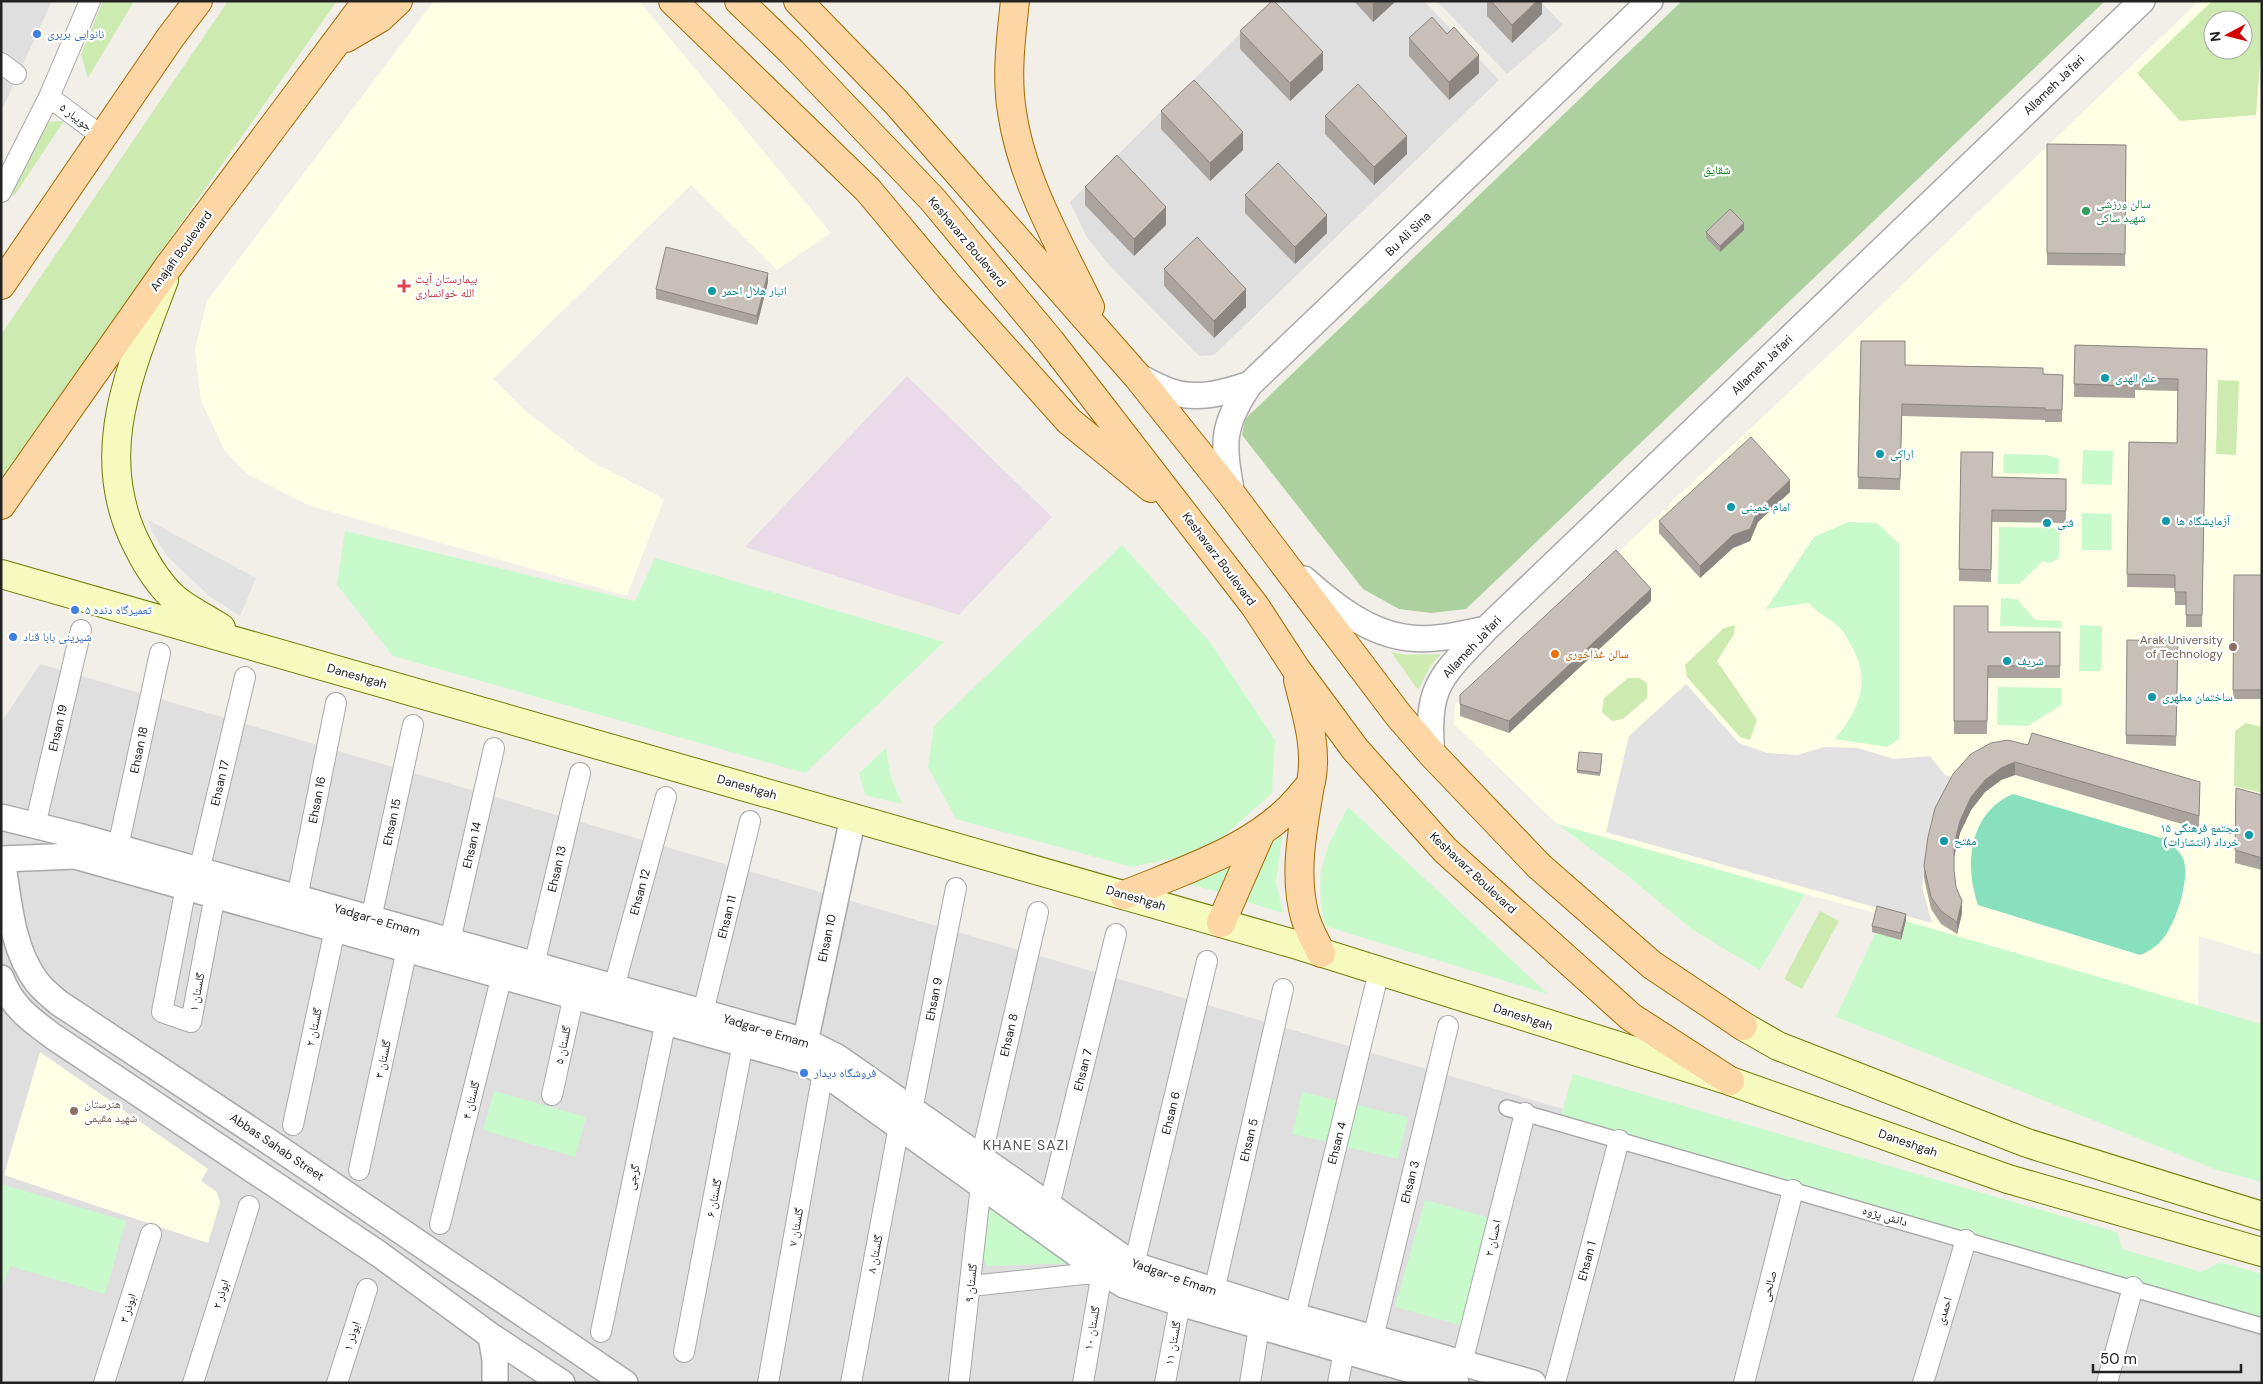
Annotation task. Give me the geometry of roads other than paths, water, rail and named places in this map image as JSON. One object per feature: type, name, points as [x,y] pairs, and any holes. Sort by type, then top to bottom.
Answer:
[{"type":"main road","points":[[170,38],[185,1]]},
{"type":"main road","points":[[1,285],[170,38],[198,1]]},
{"type":"main road","name":"Anajafi Boulevard","points":[[1,505],[169,266],[367,1]]},
{"type":"main road","points":[[336,44],[380,18],[398,1]]},
{"type":"main road","points":[[673,1],[868,190],[949,287],[1069,421],[1188,518]]},
{"type":"main road","name":"Keshavarz Boulevard","points":[[739,1],[791,51],[933,200],[1051,342],[1188,518],[1255,606],[1296,669],[1355,749],[1445,850],[1631,1018],[1730,1081]]},
{"type":"main road","points":[[798,1],[896,102],[1137,376],[1283,561],[1399,716],[1432,754],[1539,866],[1652,965],[1743,1026],[1778,1046],[2027,1143],[2262,1216]]},
{"type":"main road","points":[[1016,1],[1010,50],[1012,112],[1026,169],[1103,336]]},
{"type":"main road","points":[[169,266],[133,364],[122,403],[115,445],[118,491],[130,532],[146,564],[173,597],[243,643]]},
{"type":"main road","name":"Daneshgah","points":[[1,574],[1221,923],[1730,1081],[2008,1179],[2262,1252]]},
{"type":"main road","points":[[1296,669],[1311,733],[1312,759],[1311,784],[1303,831],[1300,891],[1305,918],[1321,953]]},
{"type":"main road","points":[[1124,895],[1205,861],[1261,832],[1289,810],[1311,784]]},
{"type":"main road","points":[[1221,923],[1261,832]]},
{"type":"street","points":[[4,180],[49,97],[90,1]]},
{"type":"street","name":"Bu Ali Sina","points":[[1232,495],[1225,457],[1227,429],[1234,406],[1250,384],[1650,1]]},
{"type":"street","name":"Allameh Ja'fari","points":[[1432,754],[1429,724],[1433,695],[1444,674],[1486,629],[2142,1]]},
{"type":"street","name":"جویبار ۵","points":[[49,97],[103,137]]},
{"type":"street","points":[[1137,376],[1170,392],[1199,396],[1223,394],[1250,384]]},
{"type":"street","points":[[1283,561],[1346,614],[1375,628],[1409,638],[1445,637],[1486,629]]},
{"type":"street","name":"Ehsan 19","points":[[35,826],[81,630]]},
{"type":"street","name":"Ehsan 18","points":[[118,847],[160,653]]},
{"type":"street","name":"Ehsan 17","points":[[199,886],[245,677]]},
{"type":"street","name":"Ehsan 16","points":[[297,898],[336,703]]},
{"type":"street","name":"Ehsan 15","points":[[371,919],[413,725]]},
{"type":"street","name":"Ehsan 14","points":[[450,941],[494,748]]},
{"type":"street","name":"Ehsan 13","points":[[534,965],[580,773]]},
{"type":"street","name":"Ehsan 12","points":[[614,987],[666,797]]},
{"type":"street","name":"Yadgar-e Emam","points":[[1,817],[118,847],[199,886],[297,898],[703,1012],[803,1050],[823,1072],[981,1158],[1134,1265],[1214,1292],[1373,1338],[1459,1373],[1533,1383]]},
{"type":"street","name":"Ehsan 10","points":[[803,1050],[853,817]]},
{"type":"street","name":"Ehsan 11","points":[[703,1012],[750,821]]},
{"type":"street","name":"Abbas Sahab Street","points":[[1,828],[5,839],[5,850],[2,860],[14,931],[25,960],[37,982],[59,1004],[277,1147],[625,1383]]},
{"type":"street","name":"Yadgar-e Emam","points":[[2,860],[75,856],[199,886],[334,929],[743,1043],[803,1050],[837,1057],[981,1185],[1102,1272],[1124,1285],[1344,1351],[1424,1378],[1459,1373]]},
{"type":"street","name":"گلستان ۱","points":[[199,886],[191,1022],[162,1012],[199,886]]},
{"type":"street","name":"Ehsan 9","points":[[906,1118],[956,888]]},
{"type":"street","name":"Ehsan 8","points":[[981,1158],[1038,912]]},
{"type":"street","name":"گلستان ۲","points":[[293,1125],[334,929]]},
{"type":"street","name":"Ehsan 7","points":[[1049,1206],[1116,934]]},
{"type":"street","name":"گلستان ۳","points":[[359,1170],[407,949]]},
{"type":"street","name":"Ehsan 6","points":[[1134,1265],[1207,961]]},
{"type":"street","name":"Ehsan 4","points":[[1295,1316],[1379,971]]},
{"type":"street","name":"گلستان ۴","points":[[440,1224],[502,975]]},
{"type":"street","points":[[1,978],[7,1003],[54,1037],[363,1243],[550,1381]]},
{"type":"street","name":"Ehsan 5","points":[[1214,1292],[1283,989]]},
{"type":"street","name":"گلستان ۵","points":[[552,1095],[574,995]]},
{"type":"street","name":"گرجی","points":[[601,1332],[666,1021]]},
{"type":"street","name":"Ehsan 3","points":[[1373,1338],[1448,1026]]},
{"type":"street","name":"گلستان ۶","points":[[684,1352],[743,1043]]},
{"type":"street","name":"گلستان ۷","points":[[768,1383],[823,1072]]},
{"type":"street","name":"دانش پژوه","points":[[1516,1110],[2262,1326]]},
{"type":"street","name":"احسان ۲","points":[[1459,1373],[1516,1110]]},
{"type":"street","name":"گلستان ۸","points":[[851,1383],[906,1118]]},
{"type":"street","name":"Ehsan 1","points":[[1555,1383],[1619,1140]]},
{"type":"street","name":"گلستان ۹","points":[[959,1380],[981,1185]]},
{"type":"street","name":"صالحی","points":[[1744,1383],[1793,1190]]},
{"type":"street","name":"ابوذر ۲","points":[[192,1383],[249,1206]]},
{"type":"street","name":"ابوذر ۳","points":[[104,1383],[151,1234]]},
{"type":"street","name":"احمدی","points":[[1923,1383],[1966,1240]]},
{"type":"street","points":[[971,1286],[1102,1272]]},
{"type":"street","name":"گلستان ۱۰","points":[[1083,1383],[1102,1272]]},
{"type":"street","points":[[2106,1383],[2133,1288]]},
{"type":"street","name":"ابوذر ۱","points":[[337,1383],[367,1289]]},
{"type":"street","name":"گلستان ۱۱","points":[[1165,1383],[1180,1303]]},
{"type":"street","points":[[1250,1383],[1259,1327]]},
{"type":"street","points":[[491,1336],[495,1360],[495,1383]]},
{"type":"street","points":[[1338,1383],[1344,1351]]},
{"type":"place","name":"نانوایی بربری","points":[[37,34]]},
{"type":"place","name":"سالن ورزشی شهید ساکی","points":[[2086,211]]},
{"type":"place","name":"بیمارستان آیت الله خوانساری","points":[[404,286]]},
{"type":"place","name":"انبار هلال احمر","points":[[712,291]]},
{"type":"place","name":"علم الهدی","points":[[2105,378]]},
{"type":"place","name":"اراکی","points":[[1880,454]]},
{"type":"place","name":"امام خمینی","points":[[1731,507]]},
{"type":"place","name":"آزمایشگاه ها","points":[[2166,521]]},
{"type":"place","name":"فنی","points":[[2047,523]]},
{"type":"place","name":"تعمیرگاه دنده ۵","points":[[75,610]]},
{"type":"place","name":"شیرینی بابا قناد","points":[[13,637]]},
{"type":"place","name":"Arak University of Technology","points":[[2233,647]]},
{"type":"place","name":"سالن غذاخوری","points":[[1555,654]]},
{"type":"place","name":"شریف","points":[[2007,661]]},
{"type":"place","name":"ساختمان مطهری","points":[[2152,697]]},
{"type":"place","name":"مجتمع فرهنگی ۱۵ خرداد (انتشارات)","points":[[2249,835]]},
{"type":"place","name":"مفتح","points":[[1944,841]]},
{"type":"place","name":"فروشگاه دیدار","points":[[804,1073]]},
{"type":"place","name":"هنرستان شهید مقیمی","points":[[74,1111]]},
{"type":"district","name":"KHANE SAZI","points":[[1026,1145]]},
{"type":"park label","name":"شقایق","points":[[1717,170]]}]
